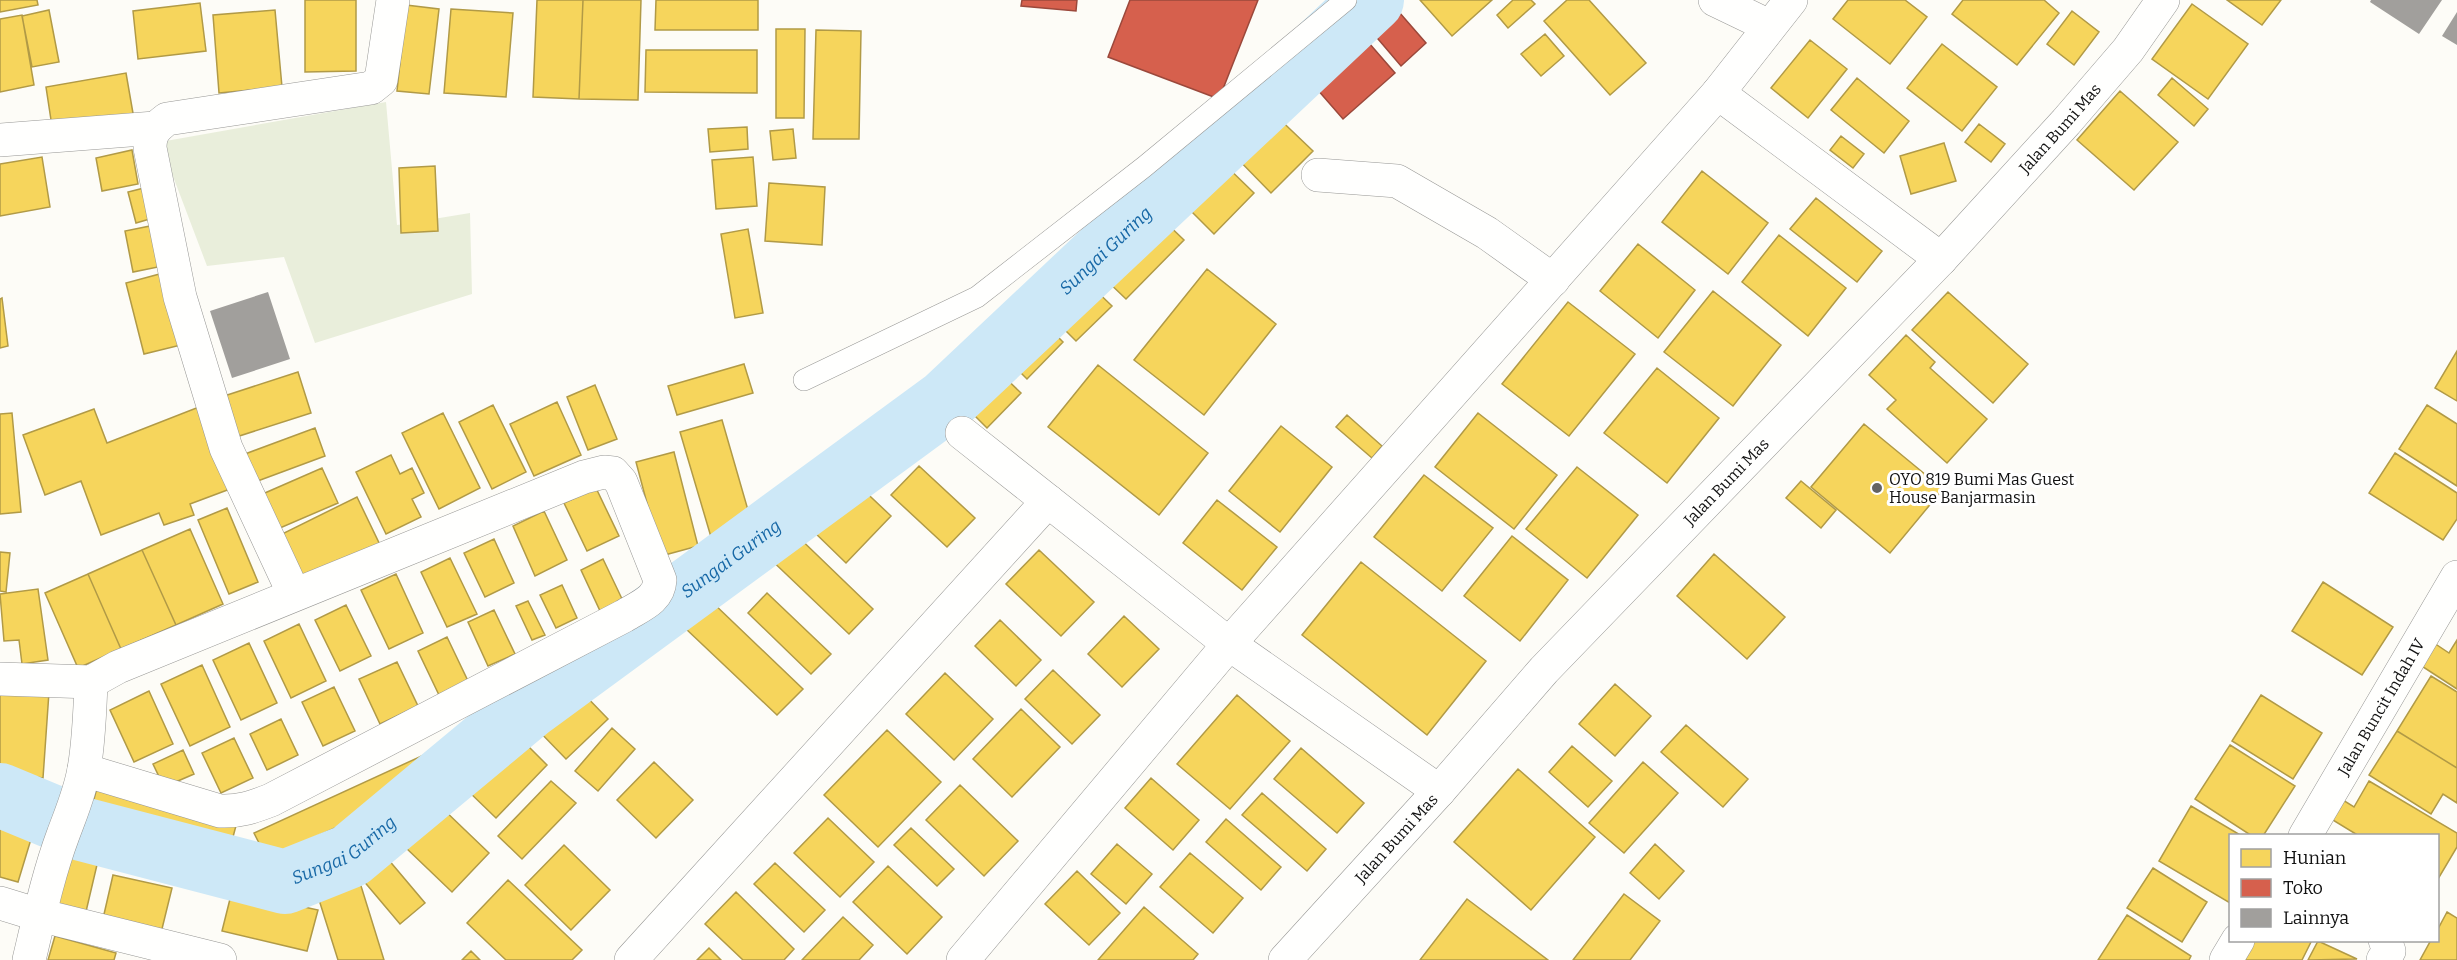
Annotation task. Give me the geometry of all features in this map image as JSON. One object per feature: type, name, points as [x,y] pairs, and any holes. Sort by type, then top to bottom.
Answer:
[{"type":"street","points":[[294,594],[226,448],[180,297],[150,148],[150,137],[155,128],[167,119],[371,88],[381,80],[393,0]]},
{"type":"street","points":[[1716,0],[1769,26]]},
{"type":"street","points":[[963,960],[1230,644],[1718,93],[1791,0]]},
{"type":"street","name":"Jalan Bumi Mas","points":[[1285,960],[1439,791],[1544,670],[1941,259],[2067,123],[2128,50],[2163,0]]},
{"type":"street","points":[[1718,93],[1941,259]]},
{"type":"street","points":[[0,140],[155,128]]},
{"type":"street","points":[[1318,175],[1397,181],[1486,233],[1553,280]]},
{"type":"street","points":[[962,433],[1230,644],[1439,791]]},
{"type":"street","points":[[0,679],[91,682],[118,667],[585,477],[604,472],[613,473],[621,482],[660,580],[656,596],[624,616],[271,800],[236,812],[220,811],[84,770]]},
{"type":"street","points":[[631,960],[1048,501]]},
{"type":"street","name":"Jalan Buncit Indah IV","points":[[2306,834],[2457,577]]},
{"type":"street","points":[[29,960],[39,915],[84,770],[91,682]]},
{"type":"street","points":[[0,903],[39,915],[220,960]]},
{"type":"street","points":[[2226,960],[2237,942]]},
{"type":"street","points":[[2384,960],[2389,951],[2386,942]]},
{"type":"lane","points":[[804,380],[978,297],[1144,168],[1346,0]]},
{"type":"green space","points":[[386,102],[397,225],[470,213],[472,294],[315,343],[284,257],[207,266],[160,142]]},
{"type":"building: Hunian","points":[[0,0],[37,0],[38,5],[0,12]]},
{"type":"building: Hunian","points":[[305,0],[356,0],[356,71],[305,72]]},
{"type":"building: Hunian","points":[[537,0],[583,0],[579,99],[533,97]]},
{"type":"building: Hunian","points":[[583,0],[641,0],[638,100],[579,99]]},
{"type":"building: Hunian","points":[[656,0],[758,0],[758,30],[655,30]]},
{"type":"building: Hunian","points":[[1420,0],[1492,0],[1452,36]]},
{"type":"building: Hunian","points":[[1513,0],[1531,0],[1535,4],[1508,28],[1497,15]]},
{"type":"building: Hunian","points":[[1567,0],[1589,0],[1646,63],[1610,95],[1544,21]]},
{"type":"building: Hunian","points":[[1848,0],[1905,0],[1927,17],[1890,64],[1833,19]]},
{"type":"building: Hunian","points":[[1963,0],[2044,0],[2059,13],[2017,65],[1952,14]]},
{"type":"building: Hunian","points":[[2227,0],[2281,0],[2262,25]]},
{"type":"building: Hunian","points":[[200,3],[206,51],[138,59],[133,11]]},
{"type":"building: Hunian","points":[[2192,4],[2248,44],[2208,99],[2152,59]]},
{"type":"building: Hunian","points":[[406,5],[439,9],[429,94],[397,91]]},
{"type":"building: Hunian","points":[[451,9],[513,13],[506,97],[444,93]]},
{"type":"building: Hunian","points":[[49,10],[59,62],[32,67],[22,16]]},
{"type":"building: Hunian","points":[[275,10],[282,87],[219,93],[213,15]]},
{"type":"building: Hunian","points":[[2072,11],[2099,32],[2074,65],[2047,44]]},
{"type":"building: Hunian","points":[[22,15],[34,85],[0,92],[0,19]]},
{"type":"building: Hunian","points":[[776,29],[805,29],[804,118],[776,118]]},
{"type":"building: Hunian","points":[[816,30],[861,31],[859,139],[813,139]]},
{"type":"building: Hunian","points":[[1545,34],[1564,56],[1541,76],[1521,54]]},
{"type":"building: Hunian","points":[[1810,40],[1847,69],[1808,118],[1771,88]]},
{"type":"building: Hunian","points":[[1942,44],[1997,87],[1962,131],[1907,88]]},
{"type":"building: Hunian","points":[[646,50],[757,50],[757,93],[645,92]]},
{"type":"building: Hunian","points":[[126,73],[134,119],[53,133],[46,87]]},
{"type":"building: Hunian","points":[[1857,78],[1909,121],[1884,153],[1831,110]]},
{"type":"building: Hunian","points":[[2172,78],[2208,109],[2194,126],[2158,95]]},
{"type":"building: Hunian","points":[[2120,91],[2178,142],[2134,190],[2077,140]]},
{"type":"building: Hunian","points":[[1270,110],[1313,151],[1271,193],[1230,151]]},
{"type":"building: Hunian","points":[[1979,124],[2005,144],[1991,162],[1965,142]]},
{"type":"building: Hunian","points":[[747,127],[748,149],[710,152],[708,129]]},
{"type":"building: Hunian","points":[[793,129],[796,158],[773,160],[770,131]]},
{"type":"building: Hunian","points":[[1841,136],[1864,154],[1853,168],[1830,150]]},
{"type":"building: Hunian","points":[[1944,143],[1956,181],[1911,194],[1900,156]]},
{"type":"building: Hunian","points":[[132,150],[138,184],[102,191],[96,158]]},
{"type":"building: Hunian","points":[[42,157],[50,207],[0,216],[0,164]]},
{"type":"building: Hunian","points":[[753,157],[757,206],[716,209],[712,160]]},
{"type":"building: Hunian","points":[[1218,158],[1254,193],[1214,234],[1178,198]]},
{"type":"building: Hunian","points":[[435,166],[438,231],[401,233],[399,168]]},
{"type":"building: Hunian","points":[[1702,171],[1768,223],[1728,274],[1662,222]]},
{"type":"building: Hunian","points":[[769,183],[825,187],[822,245],[765,241]]},
{"type":"building: Hunian","points":[[152,186],[160,216],[136,223],[128,192]]},
{"type":"building: Hunian","points":[[1816,198],[1882,251],[1857,282],[1790,229]]},
{"type":"building: Hunian","points":[[1160,217],[1184,240],[1126,299],[1102,276]]},
{"type":"building: Hunian","points":[[155,225],[163,266],[133,272],[125,231]]},
{"type":"building: Hunian","points":[[748,229],[763,313],[735,318],[721,234]]},
{"type":"building: Hunian","points":[[1779,235],[1846,288],[1808,336],[1742,282]]},
{"type":"building: Hunian","points":[[1638,244],[1695,290],[1658,338],[1600,291]]},
{"type":"building: Hunian","points":[[1207,269],[1276,324],[1204,415],[1134,360]]},
{"type":"building: Hunian","points":[[167,272],[185,344],[144,354],[126,283]]},
{"type":"building: Hunian","points":[[1088,283],[1112,306],[1076,341],[1053,318]]},
{"type":"building: Hunian","points":[[1713,291],[1781,345],[1733,406],[1664,352]]},
{"type":"building: Hunian","points":[[1948,292],[2028,364],[1993,403],[1912,330]]},
{"type":"building: Hunian","points":[[2,298],[8,346],[0,348],[0,299]]},
{"type":"building: Hunian","points":[[1568,302],[1635,354],[1569,436],[1502,384]]},
{"type":"building: Hunian","points":[[1049,328],[1063,342],[1027,379],[1013,365]]},
{"type":"building: Hunian","points":[[1906,335],[1935,362],[1930,368],[1987,419],[1947,463],[1887,409],[1896,400],[1869,375]]},
{"type":"building: Hunian","points":[[2457,351],[2457,401],[2435,388]]},
{"type":"building: Hunian","points":[[744,364],[753,393],[677,415],[668,386]]},
{"type":"building: Hunian","points":[[1098,365],[1208,453],[1159,515],[1048,427]]},
{"type":"building: Hunian","points":[[995,368],[1021,393],[987,428],[961,402]]},
{"type":"building: Hunian","points":[[1657,368],[1719,418],[1667,483],[1604,433]]},
{"type":"building: Hunian","points":[[298,372],[311,413],[230,439],[218,398]]},
{"type":"building: Hunian","points":[[595,385],[617,439],[588,450],[567,397]]},
{"type":"building: Hunian","points":[[557,402],[581,455],[534,476],[510,424]]},
{"type":"building: Hunian","points":[[493,405],[526,472],[492,489],[459,422]]},
{"type":"building: Hunian","points":[[2427,405],[2457,424],[2457,486],[2399,449]]},
{"type":"building: Hunian","points":[[199,407],[230,489],[190,504],[194,515],[164,525],[159,513],[101,535],[81,481],[45,495],[23,435],[94,409],[107,443]]},
{"type":"building: Hunian","points":[[12,413],[21,512],[0,514],[0,414]]},
{"type":"building: Hunian","points":[[443,413],[480,488],[439,509],[402,433]]},
{"type":"building: Hunian","points":[[1478,413],[1557,475],[1514,529],[1435,467]]},
{"type":"building: Hunian","points":[[1347,415],[1382,446],[1372,458],[1336,427]]},
{"type":"building: Hunian","points":[[722,420],[752,524],[711,537],[680,432]]},
{"type":"building: Hunian","name":"OYO 819 Bumi Mas Guest House Banjarmasin","points":[[1864,424],[1943,489],[1890,553],[1811,487]]},
{"type":"building: Hunian","points":[[1281,426],[1332,467],[1280,532],[1229,491]]},
{"type":"building: Hunian","points":[[315,428],[325,456],[255,482],[245,454]]},
{"type":"building: Hunian","points":[[674,452],[698,546],[661,556],[636,462]]},
{"type":"building: Hunian","points":[[2395,453],[2457,493],[2457,519],[2443,540],[2369,493]]},
{"type":"building: Hunian","points":[[391,455],[400,474],[412,468],[424,493],[412,499],[421,517],[386,534],[356,472]]},
{"type":"building: Hunian","points":[[919,466],[975,518],[947,547],[891,495]]},
{"type":"building: Hunian","points":[[1577,467],[1638,515],[1587,578],[1526,529]]},
{"type":"building: Hunian","points":[[322,468],[338,503],[273,531],[258,496]]},
{"type":"building: Hunian","points":[[1424,475],[1493,528],[1442,591],[1374,537]]},
{"type":"building: Hunian","points":[[1801,481],[1836,510],[1821,528],[1786,498]]},
{"type":"building: Hunian","points":[[855,482],[891,516],[846,563],[810,528]]},
{"type":"building: Hunian","points":[[596,488],[619,536],[587,551],[564,503]]},
{"type":"building: Hunian","points":[[357,497],[381,547],[304,584],[280,535]]},
{"type":"building: Hunian","points":[[1217,500],[1277,547],[1242,590],[1183,543]]},
{"type":"building: Hunian","points":[[227,508],[258,582],[229,594],[198,520]]},
{"type":"building: Hunian","points":[[544,511],[567,560],[535,576],[513,526]]},
{"type":"building: Hunian","points":[[788,527],[873,609],[849,634],[764,553]]},
{"type":"building: Hunian","points":[[190,529],[223,604],[176,625],[142,550]]},
{"type":"building: Hunian","points":[[1512,536],[1568,580],[1520,641],[1464,596]]},
{"type":"building: Hunian","points":[[494,539],[514,583],[485,597],[464,553]]},
{"type":"building: Hunian","points":[[142,550],[176,625],[121,649],[88,574]]},
{"type":"building: Hunian","points":[[1039,550],[1094,602],[1061,636],[1006,584]]},
{"type":"building: Hunian","points":[[0,552],[10,553],[6,592],[0,591]]},
{"type":"building: Hunian","points":[[1714,554],[1785,617],[1747,659],[1677,596]]},
{"type":"building: Hunian","points":[[450,558],[477,614],[447,627],[421,572]]},
{"type":"building: Hunian","points":[[603,559],[624,603],[601,613],[581,570]]},
{"type":"building: Hunian","points":[[1361,562],[1486,661],[1427,735],[1302,635]]},
{"type":"building: Hunian","points":[[88,574],[121,649],[78,668],[45,593]]},
{"type":"building: Hunian","points":[[396,574],[423,633],[389,649],[361,590]]},
{"type":"building: Hunian","points":[[2323,582],[2393,627],[2362,675],[2292,631]]},
{"type":"building: Hunian","points":[[562,585],[577,618],[556,628],[540,595]]},
{"type":"building: Hunian","points":[[38,589],[48,660],[22,664],[19,640],[4,641],[0,594]]},
{"type":"building: Hunian","points":[[767,593],[831,654],[811,674],[748,613]]},
{"type":"building: Hunian","points":[[528,601],[545,635],[532,640],[516,606]]},
{"type":"building: Hunian","points":[[711,601],[803,689],[777,715],[685,628]]},
{"type":"building: Hunian","points":[[346,605],[371,656],[340,671],[315,620]]},
{"type":"building: Hunian","points":[[494,610],[515,654],[488,666],[468,622]]},
{"type":"building: Hunian","points":[[1124,616],[1159,649],[1122,687],[1088,654]]},
{"type":"building: Hunian","points":[[1000,620],[1041,660],[1016,686],[975,646]]},
{"type":"building: Hunian","points":[[299,624],[326,681],[291,698],[264,641]]},
{"type":"building: Hunian","points":[[447,637],[468,681],[439,695],[418,651]]},
{"type":"building: Hunian","points":[[2457,640],[2457,689],[2417,663],[2431,641],[2449,653]]},
{"type":"building: Hunian","points":[[249,643],[277,703],[241,720],[213,660]]},
{"type":"building: Hunian","points":[[397,662],[418,706],[380,724],[359,679]]},
{"type":"building: Hunian","points":[[202,665],[230,727],[190,746],[161,684]]},
{"type":"building: Hunian","points":[[1053,670],[1100,715],[1072,744],[1025,699]]},
{"type":"building: Hunian","points":[[945,673],[993,719],[954,760],[906,714]]},
{"type":"building: Hunian","points":[[2431,676],[2457,692],[2457,768],[2397,731]]},
{"type":"building: Hunian","points":[[1615,684],[1651,716],[1615,756],[1579,724]]},
{"type":"building: Hunian","points":[[334,687],[355,731],[323,746],[302,702]]},
{"type":"building: Hunian","points":[[578,688],[608,719],[566,759],[536,728]]},
{"type":"building: Hunian","points":[[0,691],[49,692],[43,778],[0,772]]},
{"type":"building: Hunian","points":[[149,691],[173,744],[134,762],[110,710]]},
{"type":"building: Hunian","points":[[1237,695],[1290,741],[1230,809],[1177,764]]},
{"type":"building: Hunian","points":[[2261,695],[2322,733],[2293,779],[2232,741]]},
{"type":"building: Hunian","points":[[1021,709],[1060,747],[1012,797],[973,759]]},
{"type":"building: Hunian","points":[[281,719],[298,755],[267,770],[250,734]]},
{"type":"building: Hunian","points":[[1686,725],[1748,779],[1723,807],[1661,752]]},
{"type":"building: Hunian","points":[[612,728],[635,749],[598,791],[575,771]]},
{"type":"building: Hunian","points":[[887,730],[941,782],[878,847],[824,795]]},
{"type":"building: Hunian","points":[[2397,731],[2457,768],[2457,803],[2443,794],[2431,814],[2369,775]]},
{"type":"building: Hunian","points":[[516,734],[547,765],[496,818],[465,788]]},
{"type":"building: Hunian","points":[[234,738],[253,778],[221,793],[202,753]]},
{"type":"building: Hunian","points":[[2230,745],[2295,786],[2264,834],[2249,834],[2195,799]]},
{"type":"building: Hunian","points":[[1572,746],[1612,781],[1588,807],[1549,772]]},
{"type":"building: Hunian","points":[[1301,748],[1364,803],[1337,833],[1274,779]]},
{"type":"building: Hunian","points":[[183,750],[194,774],[164,787],[153,764]]},
{"type":"building: Hunian","points":[[426,754],[438,781],[267,859],[254,833]]},
{"type":"building: Hunian","points":[[654,762],[693,800],[656,838],[617,800]]},
{"type":"building: Hunian","points":[[1643,762],[1678,793],[1624,853],[1589,823]]},
{"type":"building: Hunian","points":[[1518,769],[1595,837],[1531,910],[1454,842]]},
{"type":"building: Hunian","points":[[1151,778],[1199,820],[1173,850],[1125,808]]},
{"type":"building: Hunian","points":[[551,781],[576,803],[522,859],[498,836]]},
{"type":"building: Hunian","points":[[2369,781],[2457,833],[2457,847],[2439,877],[2439,834],[2356,834],[2323,814],[2335,795],[2354,807]]},
{"type":"building: Hunian","points":[[98,784],[237,822],[226,863],[87,825]]},
{"type":"building: Hunian","points":[[960,785],[1018,841],[984,876],[926,820]]},
{"type":"building: Hunian","points":[[1262,793],[1326,849],[1307,871],[1242,815]]},
{"type":"building: Hunian","points":[[0,806],[38,816],[18,882],[0,877]]},
{"type":"building: Hunian","points":[[2191,806],[2239,834],[2229,834],[2229,902],[2159,861]]},
{"type":"building: Hunian","points":[[441,807],[489,853],[452,892],[404,846]]},
{"type":"building: Hunian","points":[[828,818],[874,862],[840,897],[794,853]]},
{"type":"building: Hunian","points":[[1226,819],[1281,867],[1261,890],[1206,842]]},
{"type":"building: Hunian","points":[[911,828],[954,869],[937,886],[894,845]]},
{"type":"building: Hunian","points":[[1117,844],[1152,874],[1126,904],[1091,874]]},
{"type":"building: Hunian","points":[[1655,844],[1684,871],[1659,899],[1630,873]]},
{"type":"building: Hunian","points":[[564,845],[610,890],[571,930],[525,885]]},
{"type":"building: Hunian","points":[[70,846],[100,852],[84,920],[55,913]]},
{"type":"building: Hunian","points":[[382,852],[425,903],[400,924],[357,873]]},
{"type":"building: Hunian","points":[[1190,853],[1243,898],[1213,933],[1160,887]]},
{"type":"building: Hunian","points":[[775,863],[825,910],[804,932],[754,884]]},
{"type":"building: Hunian","points":[[888,866],[942,917],[907,954],[853,902]]},
{"type":"building: Hunian","points":[[2153,868],[2207,902],[2182,942],[2127,908]]},
{"type":"building: Hunian","points":[[1077,871],[1120,913],[1089,945],[1045,904]]},
{"type":"building: Hunian","points":[[357,873],[384,960],[338,960],[315,887]]},
{"type":"building: Hunian","points":[[113,875],[172,888],[160,937],[102,923]]},
{"type":"building: Hunian","points":[[508,880],[582,950],[572,960],[506,960],[467,923]]},
{"type":"building: Hunian","points":[[232,891],[318,910],[307,951],[222,931]]},
{"type":"building: Hunian","points":[[736,892],[794,949],[784,960],[743,960],[705,924]]},
{"type":"building: Hunian","points":[[1624,894],[1660,921],[1630,960],[1573,960]]},
{"type":"building: Hunian","points":[[1467,899],[1548,960],[1420,960]]},
{"type":"building: Hunian","points":[[1144,907],[1198,954],[1193,960],[1098,960]]},
{"type":"building: Hunian","points":[[2447,912],[2457,918],[2457,960],[2420,960],[2430,942],[2439,942],[2439,927]]},
{"type":"building: Hunian","points":[[2127,915],[2191,956],[2189,960],[2098,960]]},
{"type":"building: Hunian","points":[[843,917],[873,945],[859,960],[802,960]]},
{"type":"building: Hunian","points":[[55,936],[116,953],[114,960],[48,960]]},
{"type":"building: Hunian","points":[[2247,942],[2311,942],[2302,960],[2238,960]]},
{"type":"building: Hunian","points":[[2317,942],[2357,959],[2308,960]]},
{"type":"building: Hunian","points":[[709,948],[721,960],[697,960]]},
{"type":"building: Hunian","points":[[471,951],[480,960],[462,960]]},
{"type":"building: Toko","points":[[1022,0],[1077,0],[1076,11],[1021,6]]},
{"type":"building: Toko","points":[[1130,0],[1258,0],[1219,99],[1108,57]]},
{"type":"building: Toko","points":[[1392,4],[1426,43],[1401,66],[1367,26]]},
{"type":"building: Toko","points":[[1362,35],[1395,73],[1343,119],[1310,81]]},
{"type":"building: Lainnya","points":[[2371,0],[2442,0],[2419,34],[2370,2]]},
{"type":"building: Lainnya","points":[[2457,12],[2457,45],[2442,36]]},
{"type":"building: Lainnya","points":[[268,292],[290,359],[232,378],[210,311]]},
{"type":"waterway","name":"Sungai Guring","points":[[0,795],[82,829],[285,882],[350,856],[529,707],[946,401],[1372,0]]},
{"type":"place","name":"OYO 819 Bumi Mas Guest House Banjarmasin","points":[[1877,488]]}]
